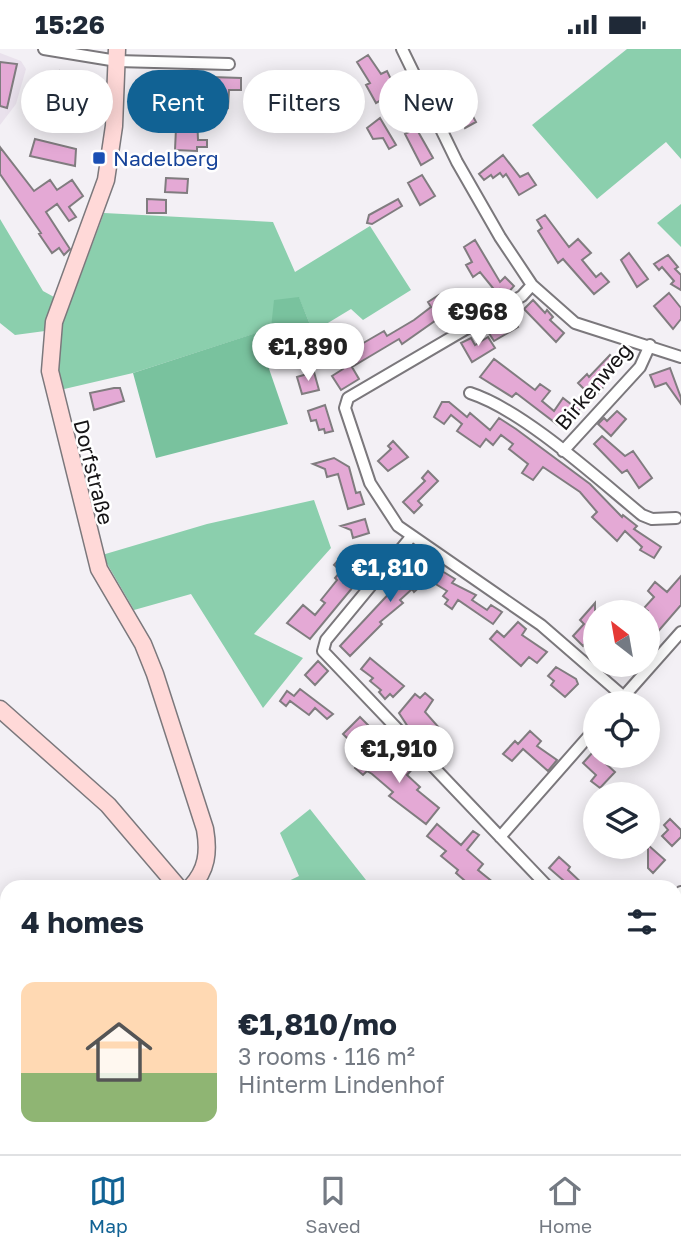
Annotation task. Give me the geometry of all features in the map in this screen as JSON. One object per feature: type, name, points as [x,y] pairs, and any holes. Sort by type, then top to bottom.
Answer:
[{"type":"street","points":[[44,49],[229,64]]},
{"type":"street","points":[[402,49],[457,162],[500,237],[532,285],[575,323],[681,357]]},
{"type":"street","name":"Dorfstraße","points":[[117,55],[114,125],[106,180],[54,322],[50,370],[96,560],[143,645],[155,674],[205,829],[208,849],[205,866],[196,880]]},
{"type":"street","points":[[532,285],[522,296],[344,403],[370,483],[398,526],[541,625],[611,691]]},
{"type":"street","name":"Birkenweg","points":[[563,451],[640,367],[650,345]]},
{"type":"street","name":"Birkenweg","points":[[470,393],[488,399],[563,451],[642,515],[652,519],[676,517]]},
{"type":"street","points":[[411,537],[327,640],[323,651],[541,880]]},
{"type":"street","points":[[629,691],[681,632]]},
{"type":"street","points":[[0,709],[108,804],[172,880]]},
{"type":"street","points":[[500,837],[583,743]]},
{"type":"shaded area","points":[[0,53],[21,61],[26,69],[21,70],[21,86],[16,104],[0,125]]},
{"type":"green space","points":[[627,49],[681,49],[681,159],[666,142],[597,199],[532,125]]},
{"type":"green space","points":[[681,204],[681,247],[657,223]]},
{"type":"green space","points":[[104,213],[273,222],[295,272],[370,226],[411,290],[363,320],[351,309],[313,332],[299,298],[272,328],[133,373],[60,390],[58,352],[61,328]]},
{"type":"green space","points":[[0,219],[43,291],[54,297],[45,331],[15,335],[0,323]]},
{"type":"green space","points":[[299,297],[313,332],[266,360],[288,424],[156,458],[133,373],[271,328],[274,300]]},
{"type":"green space","points":[[314,500],[331,548],[254,634],[303,658],[263,708],[191,594],[134,610],[102,555],[207,524]]},
{"type":"green space","points":[[310,809],[366,880],[291,880],[299,876],[280,833]]},
{"type":"building","points":[[368,55],[379,71],[379,101],[376,103],[366,85],[370,83],[365,70],[362,70],[357,62]]},
{"type":"building","points":[[0,62],[17,64],[7,108],[0,106]]},
{"type":"building","points":[[229,78],[241,78],[241,90],[229,90]]},
{"type":"building","points":[[379,119],[379,133],[389,133],[396,145],[389,149],[383,138],[373,139],[367,128]]},
{"type":"building","points":[[176,133],[198,133],[198,140],[207,140],[207,147],[197,147],[197,151],[175,150]]},
{"type":"building","points":[[419,133],[433,158],[421,165],[405,134]]},
{"type":"building","points":[[35,139],[76,149],[75,166],[30,156]]},
{"type":"building","points":[[0,147],[34,191],[50,180],[57,190],[72,180],[83,196],[69,207],[76,217],[69,221],[57,204],[46,212],[70,249],[64,255],[59,248],[52,253],[0,174]]},
{"type":"building","points":[[503,155],[520,177],[528,173],[536,185],[519,195],[506,174],[503,177],[500,173],[493,178],[491,175],[484,180],[479,174]]},
{"type":"building","points":[[422,175],[435,196],[420,205],[408,183]]},
{"type":"building","points":[[166,178],[188,179],[187,193],[165,192]]},
{"type":"building","points":[[147,199],[166,200],[166,213],[147,213]]},
{"type":"building","points":[[398,199],[402,206],[372,224],[367,223],[369,215]]},
{"type":"building","points":[[545,215],[569,247],[578,239],[591,253],[582,260],[596,277],[601,273],[609,282],[594,294],[563,259],[558,263],[538,231],[542,228],[537,220]]},
{"type":"building","points":[[475,240],[500,282],[505,277],[514,286],[506,295],[500,289],[497,293],[480,272],[473,277],[466,265],[472,262],[464,247]]},
{"type":"building","points":[[629,253],[648,279],[637,287],[621,260]]},
{"type":"building","points":[[668,255],[681,275],[681,290],[671,284],[674,281],[662,267],[659,270],[654,264]]},
{"type":"building","points":[[669,293],[681,308],[681,319],[673,329],[654,306]]},
{"type":"building","points":[[439,295],[449,311],[402,344],[399,339],[352,367],[359,379],[341,390],[332,376],[343,369],[340,363],[356,354],[353,349],[384,331],[387,336],[414,320],[431,307],[428,302]]},
{"type":"building","points":[[533,300],[545,313],[547,310],[553,317],[550,320],[564,333],[556,342],[524,309]]},
{"type":"building","points":[[510,313],[518,327],[494,341],[485,327]]},
{"type":"building","points":[[488,337],[495,348],[472,362],[461,343],[471,338],[475,345]]},
{"type":"building","points":[[610,355],[619,363],[605,379],[607,381],[602,389],[589,403],[586,401],[572,419],[566,414],[558,425],[516,393],[512,397],[480,377],[494,359],[535,390],[540,384],[550,391],[542,401],[554,411],[563,398],[572,405],[586,391],[578,383],[587,374],[589,377]]},
{"type":"building","points":[[670,368],[681,404],[666,383],[655,387],[650,375]]},
{"type":"building","points":[[314,372],[319,390],[302,394],[297,377]]},
{"type":"building","points":[[120,388],[124,401],[94,410],[90,393]]},
{"type":"building","points":[[442,402],[449,402],[467,417],[470,413],[490,430],[499,418],[516,429],[590,484],[622,517],[623,515],[637,526],[634,529],[661,547],[654,558],[640,550],[642,547],[625,531],[617,541],[592,517],[597,512],[580,492],[543,467],[533,480],[522,473],[528,464],[509,449],[513,444],[501,435],[493,445],[486,439],[480,447],[457,431],[462,424],[451,415],[444,424],[434,417]]},
{"type":"building","points":[[325,405],[333,431],[325,433],[324,429],[319,430],[316,420],[311,421],[308,411]]},
{"type":"building","points":[[617,411],[626,419],[611,436],[598,424],[604,418],[607,421]]},
{"type":"building","points":[[602,436],[625,456],[633,451],[652,478],[639,488],[627,470],[622,473],[594,444]]},
{"type":"building","points":[[393,441],[408,457],[388,471],[378,461],[391,449],[388,446]]},
{"type":"building","points":[[334,458],[349,467],[356,493],[360,492],[364,504],[348,509],[338,474],[327,477],[325,469],[313,464]]},
{"type":"building","points":[[428,471],[438,481],[418,501],[422,505],[414,513],[403,502],[425,481],[422,478]]},
{"type":"building","points":[[365,519],[369,533],[353,538],[351,530],[341,526]]},
{"type":"building","points":[[417,557],[437,578],[432,586],[425,582],[414,592],[412,589],[400,600],[403,603],[380,622],[382,624],[350,656],[340,646],[410,571],[406,567]]},
{"type":"building","points":[[340,558],[351,566],[347,571],[358,581],[310,639],[287,623],[303,605],[315,615],[325,603],[321,600],[341,571],[334,565]]},
{"type":"building","points":[[442,571],[455,579],[452,583],[476,595],[472,600],[487,610],[491,605],[502,612],[493,624],[458,600],[452,609],[445,604],[448,600],[443,596],[447,591],[434,583]]},
{"type":"building","points":[[681,576],[681,605],[660,629],[660,600],[651,600],[654,597],[648,591],[655,582],[667,592]]},
{"type":"building","points":[[518,622],[526,629],[522,635],[547,652],[537,663],[529,657],[521,666],[490,639],[497,631],[504,637]]},
{"type":"building","points":[[583,625],[583,646],[573,636]]},
{"type":"building","points":[[370,658],[404,686],[393,697],[390,694],[385,699],[379,692],[381,690],[370,681],[373,678],[361,669]]},
{"type":"building","points":[[318,661],[328,671],[315,685],[305,675]]},
{"type":"building","points":[[556,667],[576,679],[578,684],[565,697],[551,685],[554,681],[548,676]]},
{"type":"building","points":[[300,689],[333,714],[327,719],[315,708],[309,715],[290,701],[286,706],[280,701],[287,691],[294,696]]},
{"type":"building","points":[[425,693],[433,700],[425,712],[441,730],[430,743],[414,729],[412,733],[399,713],[415,694],[420,698]]},
{"type":"building","points":[[360,717],[373,730],[370,733],[383,744],[376,752],[356,733],[349,740],[343,734]]},
{"type":"building","points":[[530,731],[541,741],[537,746],[557,760],[548,771],[523,749],[512,761],[503,754],[515,741],[518,744]]},
{"type":"building","points":[[372,749],[399,771],[408,761],[414,767],[407,775],[420,787],[417,790],[439,808],[426,824],[389,796],[393,792],[372,774],[367,771],[363,775],[355,768]]},
{"type":"building","points":[[588,768],[611,768],[615,772],[606,782],[592,782],[596,775]]},
{"type":"building","points":[[670,819],[681,830],[681,837],[672,846],[662,836],[668,830],[664,825]]},
{"type":"building","points":[[437,824],[461,845],[473,831],[479,835],[467,850],[483,864],[478,870],[490,880],[464,880],[456,873],[458,870],[441,856],[446,851],[427,836]]},
{"type":"building","points":[[660,856],[665,860],[653,873],[648,868],[648,859],[660,859]]},
{"type":"building","points":[[559,857],[579,880],[563,880],[549,868]]},
{"type":"place","name":"Nadelberg","points":[[99,158]]}]
